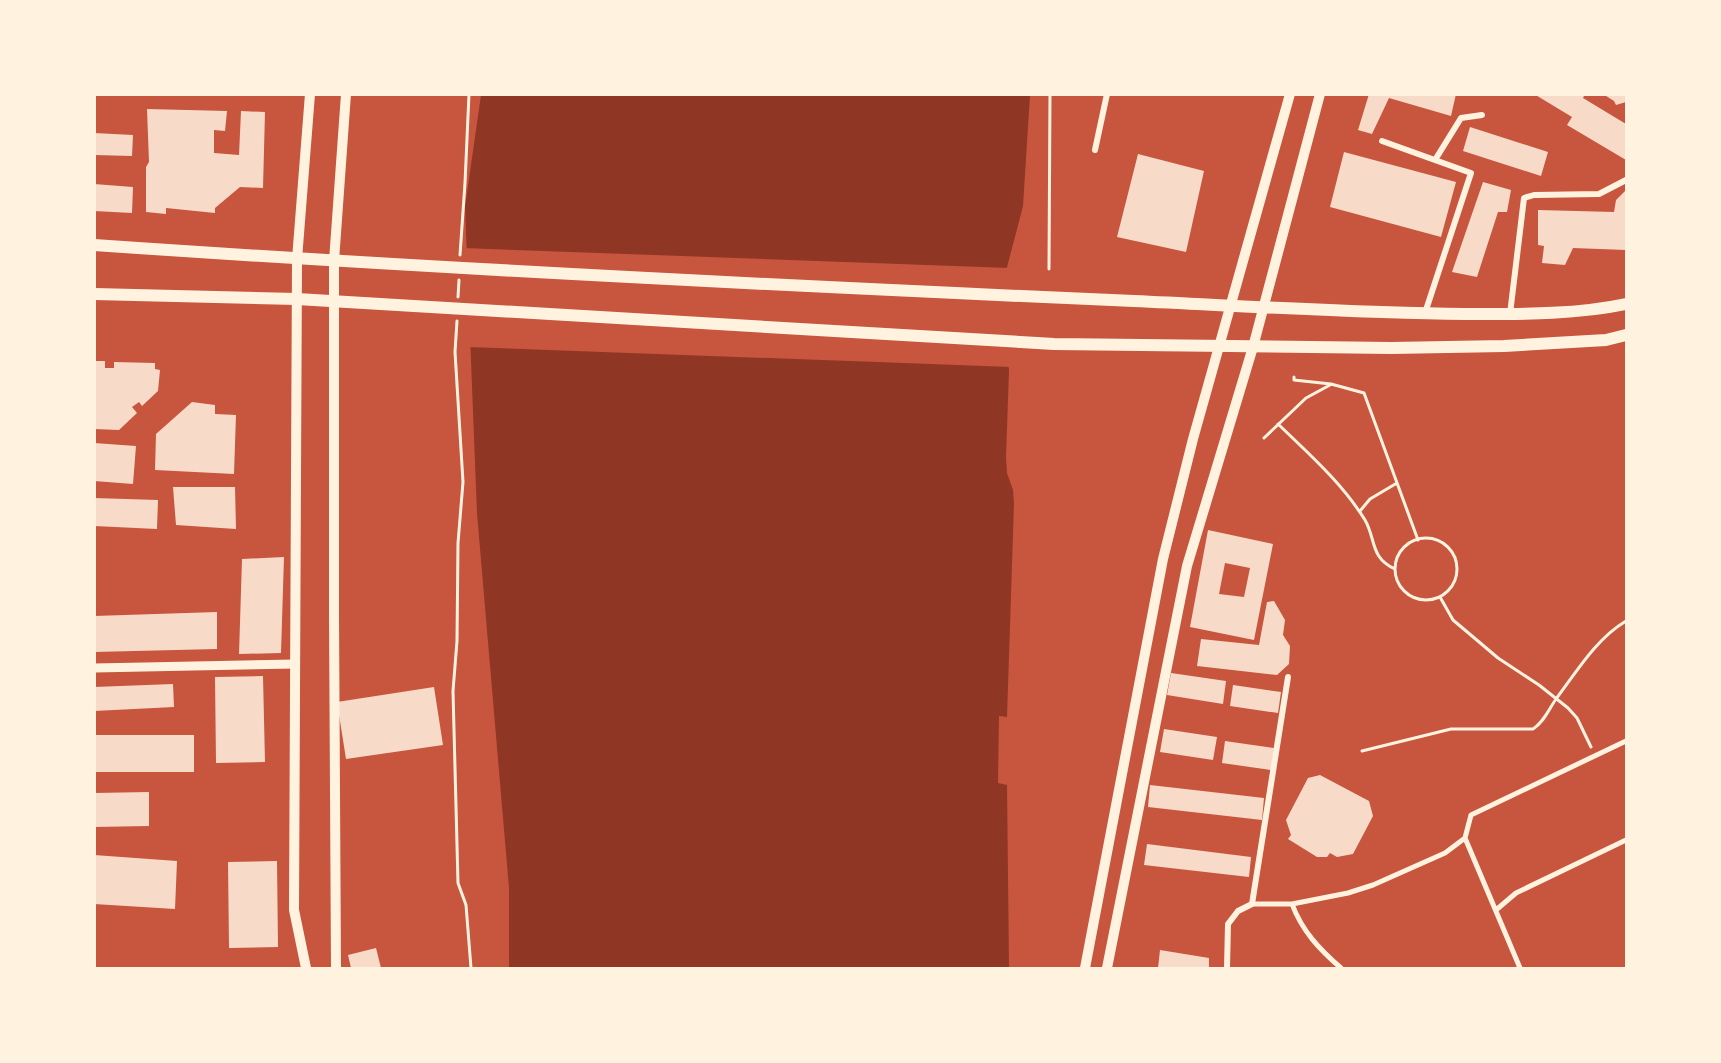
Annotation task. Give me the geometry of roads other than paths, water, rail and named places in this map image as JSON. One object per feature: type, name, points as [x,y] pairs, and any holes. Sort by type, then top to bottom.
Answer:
[{"type":"main road","points":[[306,969],[294,910],[295,664],[297,259],[310,94]]},
{"type":"main road","points":[[336,969],[334,261],[346,94]]},
{"type":"main road","points":[[1085,969],[1163,559],[1290,94]]},
{"type":"main road","points":[[1107,969],[1187,566],[1253,347],[1320,94]]},
{"type":"main road","points":[[94,244],[370,264],[1425,314],[1510,314],[1600,310],[1626,304]]},
{"type":"main road","points":[[94,294],[297,299],[1054,344],[1220,347],[1504,346],[1606,340],[1626,334]]},
{"type":"street","points":[[1095,150],[1107,94]]},
{"type":"street","points":[[1435,160],[1461,118],[1482,115]]},
{"type":"street","points":[[1382,141],[1471,173],[1425,314]]},
{"type":"street","points":[[1510,314],[1524,198],[1534,195],[1599,194],[1626,180]]},
{"type":"street","points":[[94,668],[295,664]]},
{"type":"street","points":[[1252,904],[1288,677]]},
{"type":"street","points":[[1520,969],[1465,838],[1471,815],[1626,741]]},
{"type":"street","points":[[1227,969],[1228,924],[1238,911],[1252,904],[1292,904],[1348,893],[1373,885],[1445,853],[1465,838]]},
{"type":"street","points":[[1496,910],[1516,893],[1626,840]]},
{"type":"street","points":[[1292,904],[1304,930],[1322,952],[1341,969]]}]
